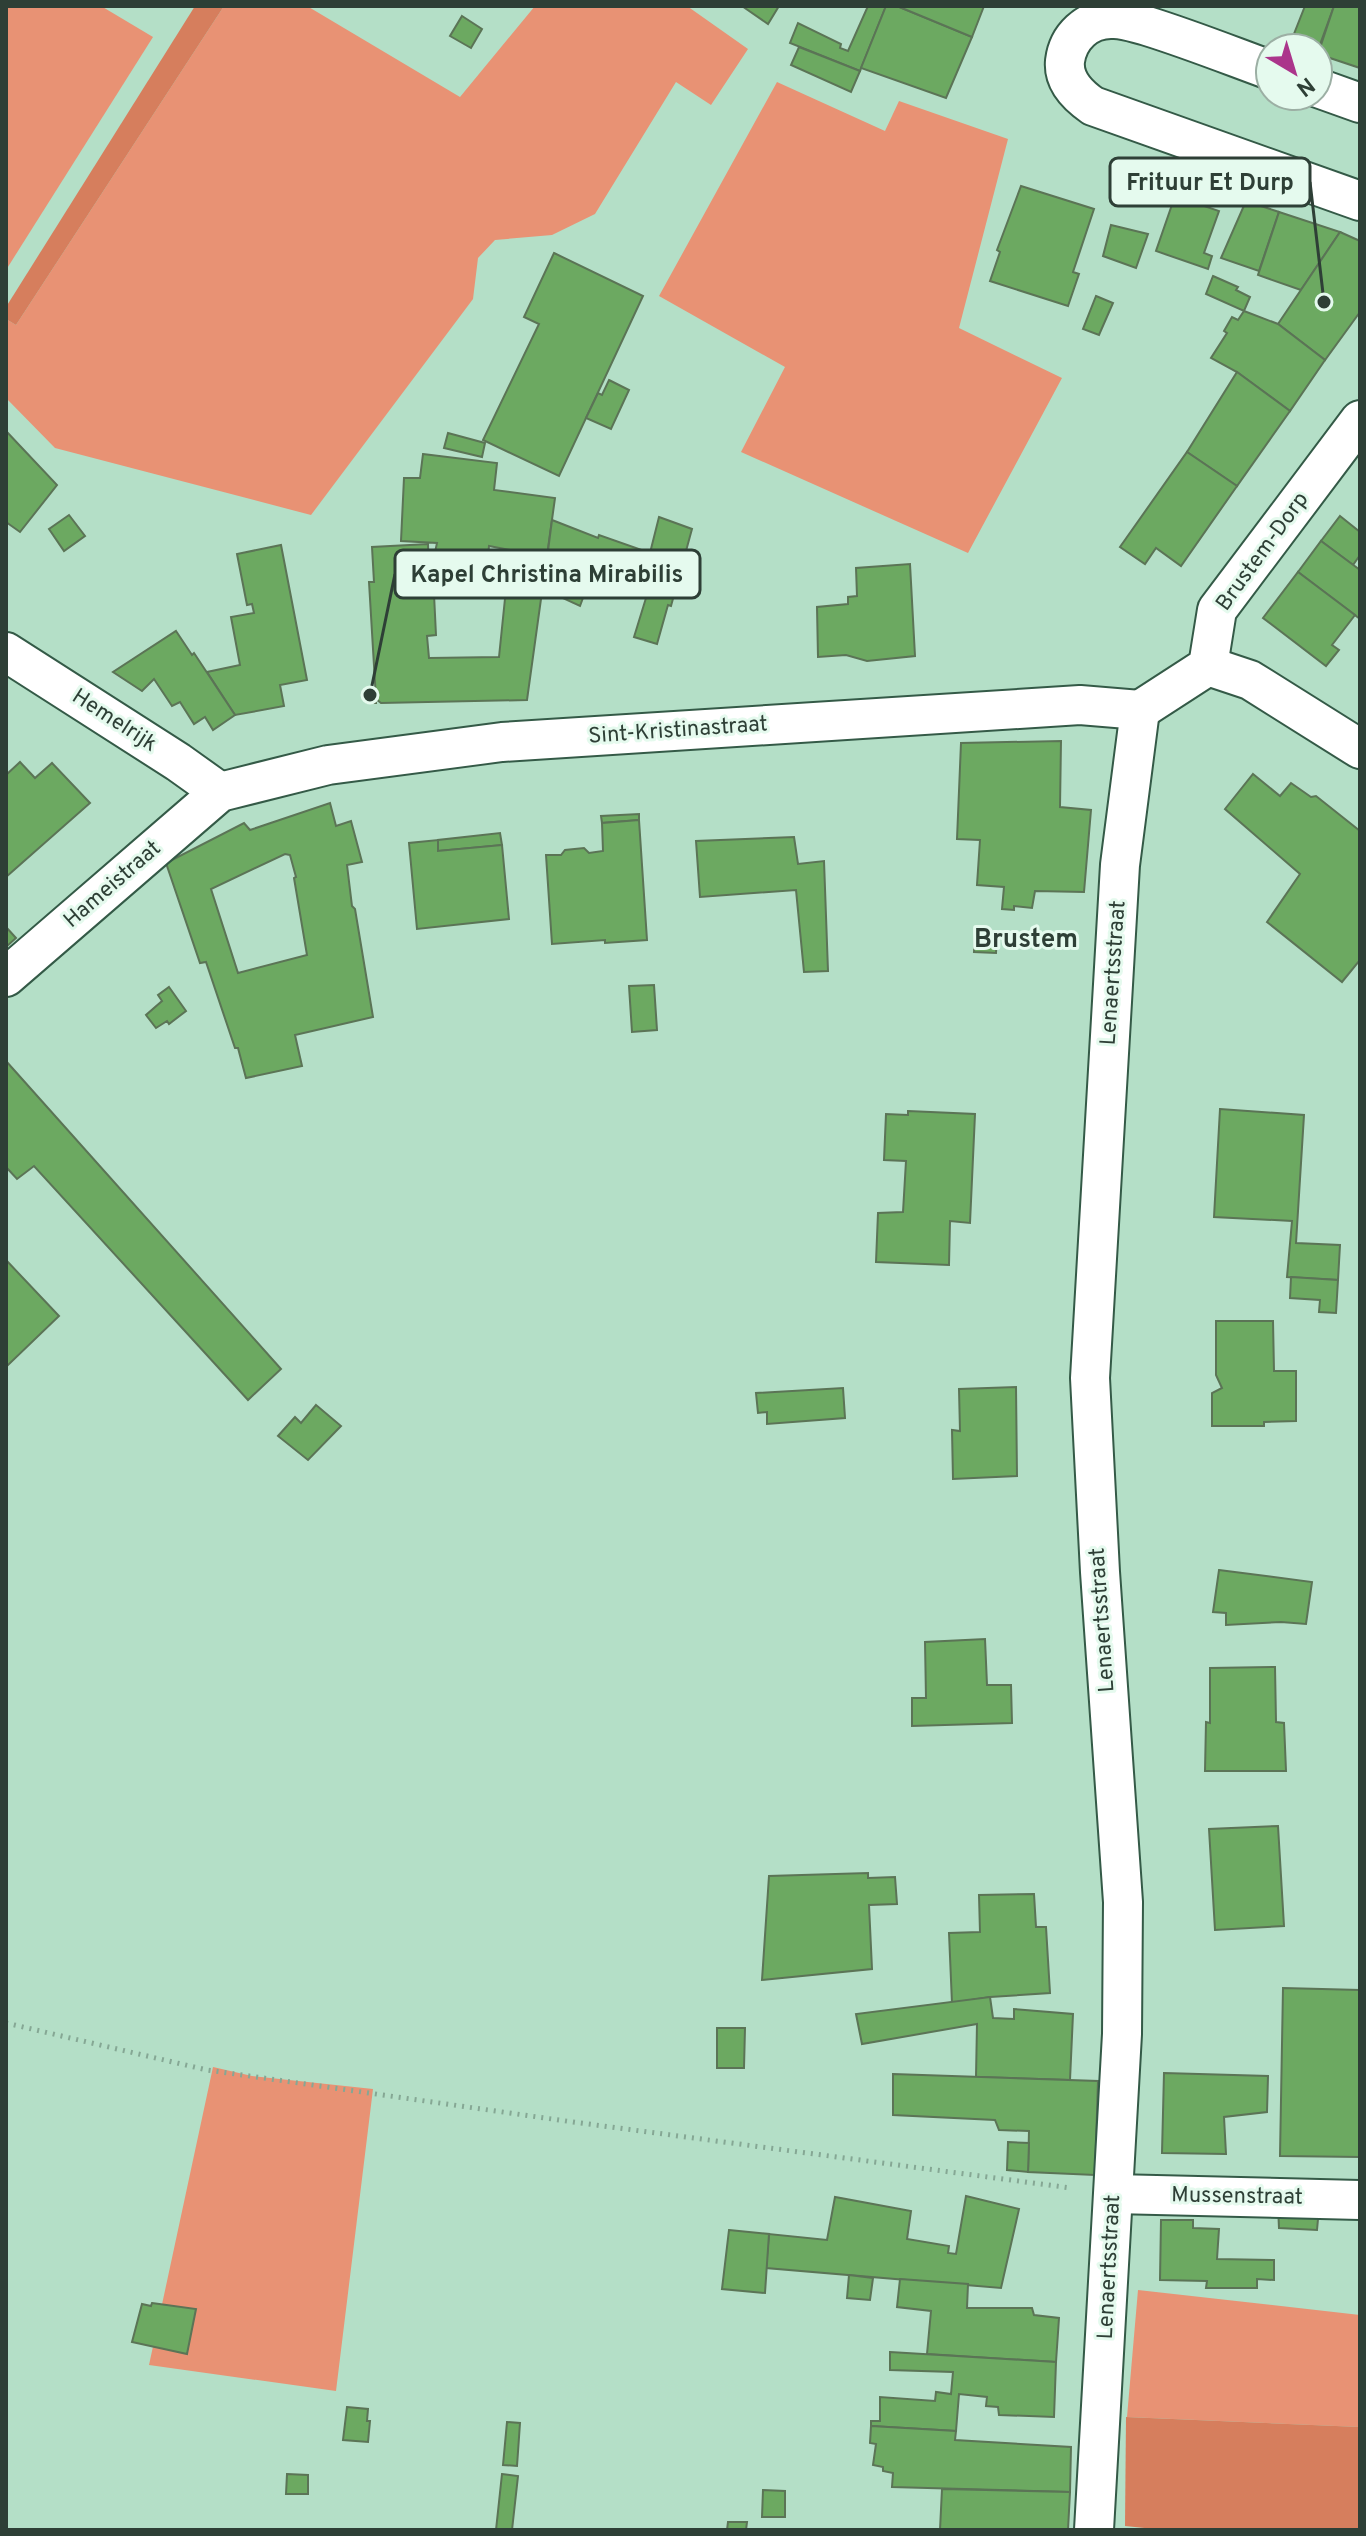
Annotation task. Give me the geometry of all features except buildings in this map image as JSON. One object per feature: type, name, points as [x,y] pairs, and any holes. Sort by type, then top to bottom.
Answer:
[{"type":"street","points":[[1254,61],[1176,20],[1122,19],[1092,13],[1071,42],[1064,67],[1082,99],[1093,106],[1360,201]]},
{"type":"street","points":[[1334,94],[1360,103]]},
{"type":"street","name":"Brustem-Dorp","points":[[1208,666],[1217,610],[1360,420]]},
{"type":"street","name":"Hemelrijk","points":[[6,652],[220,792]]},
{"type":"street","points":[[1140,710],[1208,666],[1250,680],[1360,749]]},
{"type":"street","name":"Sint-Kristinastraat","points":[[220,792],[328,765],[502,742],[1080,705],[1140,710]]},
{"type":"street","name":"Lenaertsstraat","points":[[1094,2530],[1122,2034],[1123,1902],[1090,1378],[1120,865],[1140,710]]},
{"type":"street","name":"Hameistraat","points":[[6,977],[220,792]]},
{"type":"street","name":"Mussenstraat","points":[[1114,2194],[1360,2200]]},
{"type":"path","points":[[6,2023],[207,2070],[1114,2194]]},
{"type":"shaded area","points":[[6,6],[101,6],[153,37],[6,270]]},
{"type":"shaded area","points":[[195,6],[224,6],[16,325],[6,319],[6,307]]},
{"type":"shaded area","points":[[224,6],[307,6],[460,97],[535,6],[687,6],[748,49],[711,105],[676,82],[595,214],[552,235],[495,240],[478,258],[473,299],[311,515],[55,448],[6,398],[6,319],[16,325]]},
{"type":"shaded area","points":[[777,82],[885,131],[899,101],[1008,139],[959,328],[1062,378],[968,553],[741,452],[785,367],[659,296]]},
{"type":"shaded area","points":[[213,2067],[252,2076],[373,2089],[336,2391],[149,2365]]},
{"type":"shaded area","points":[[1138,2290],[1360,2315],[1360,2427],[1127,2417]]},
{"type":"shaded area","points":[[1126,2417],[1360,2427],[1360,2530],[1164,2530],[1125,2526]]},
{"type":"place","name":"Frituur Et Durp","points":[[1324,302]]},
{"type":"place","name":"Kapel Christina Mirabilis","points":[[370,695]]},
{"type":"district","name":"Brustem","points":[[1026,940]]}]
